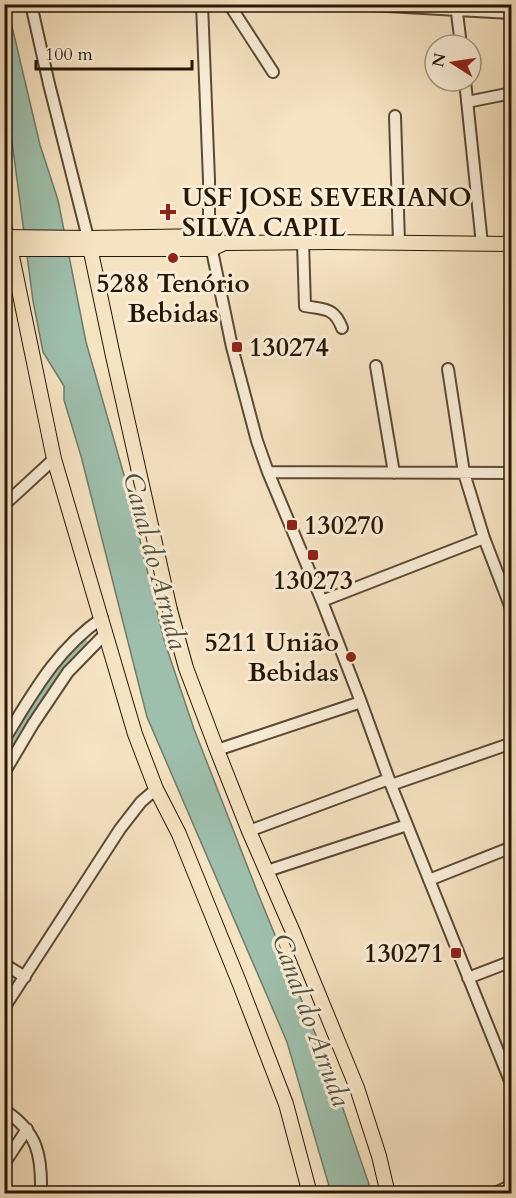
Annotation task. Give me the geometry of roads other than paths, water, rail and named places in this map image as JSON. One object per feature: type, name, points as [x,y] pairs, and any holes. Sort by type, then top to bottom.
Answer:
[{"type":"main road","points":[[310,1194],[286,1104],[183,844],[156,789],[135,734],[54,459],[11,243],[512,244]]},
{"type":"main road","points":[[90,244],[170,610],[186,668],[249,831],[298,942],[357,1088],[379,1156],[388,1194]]},
{"type":"street","points":[[31,4],[90,244]]},
{"type":"street","points":[[202,4],[208,157],[215,243],[232,347],[246,403],[268,472],[322,601],[390,782],[512,1086]]},
{"type":"street","points":[[229,4],[273,72]]},
{"type":"street","points":[[353,4],[456,8],[512,13]]},
{"type":"street","points":[[456,8],[459,33]]},
{"type":"street","points":[[466,93],[482,244]]},
{"type":"street","points":[[467,102],[512,93]]},
{"type":"street","points":[[394,116],[399,242]]},
{"type":"street","points":[[4,222],[11,243]]},
{"type":"street","points":[[303,242],[305,306],[328,310],[338,316],[342,328]]},
{"type":"street","points":[[376,366],[394,473]]},
{"type":"street","points":[[448,369],[464,473],[484,538],[512,611]]},
{"type":"street","points":[[4,505],[54,459]]},
{"type":"street","points":[[268,472],[512,473]]},
{"type":"street","points":[[322,601],[484,538]]},
{"type":"street","points":[[4,740],[53,664],[84,630],[102,618]]},
{"type":"street","points":[[4,773],[68,672],[106,633]]},
{"type":"street","points":[[217,750],[361,702]]},
{"type":"street","points":[[249,831],[512,743]]},
{"type":"street","points":[[4,1008],[130,814],[156,789]]},
{"type":"street","points":[[267,871],[407,825]]},
{"type":"street","points":[[429,880],[512,847]]},
{"type":"street","points":[[468,978],[512,961]]},
{"type":"street","points":[[4,964],[25,977]]},
{"type":"street","points":[[4,1110],[27,1129],[33,1140],[40,1164],[41,1194]]},
{"type":"street","points":[[4,1164],[27,1129]]},
{"type":"street","points":[[493,1194],[512,1185]]},
{"type":"waterway","points":[[16,745],[29,718],[39,705],[63,661],[83,644]]},
{"type":"place","name":"USF JOSE SEVERIANO SILVA CAPIL","points":[[168,212]]},
{"type":"place","name":"5288 Tenório Bebidas","points":[[173,258]]},
{"type":"place","name":"130274","points":[[237,347]]},
{"type":"place","name":"130270","points":[[292,525]]},
{"type":"place","name":"130273","points":[[313,555]]},
{"type":"place","name":"5211 União Bebidas","points":[[351,657]]},
{"type":"place","name":"130271","points":[[456,953]]},
{"type":"water label","name":"Canal do Arruda","points":[[155,561]]},
{"type":"water label","name":"Canal do Arruda","points":[[311,1020]]}]
